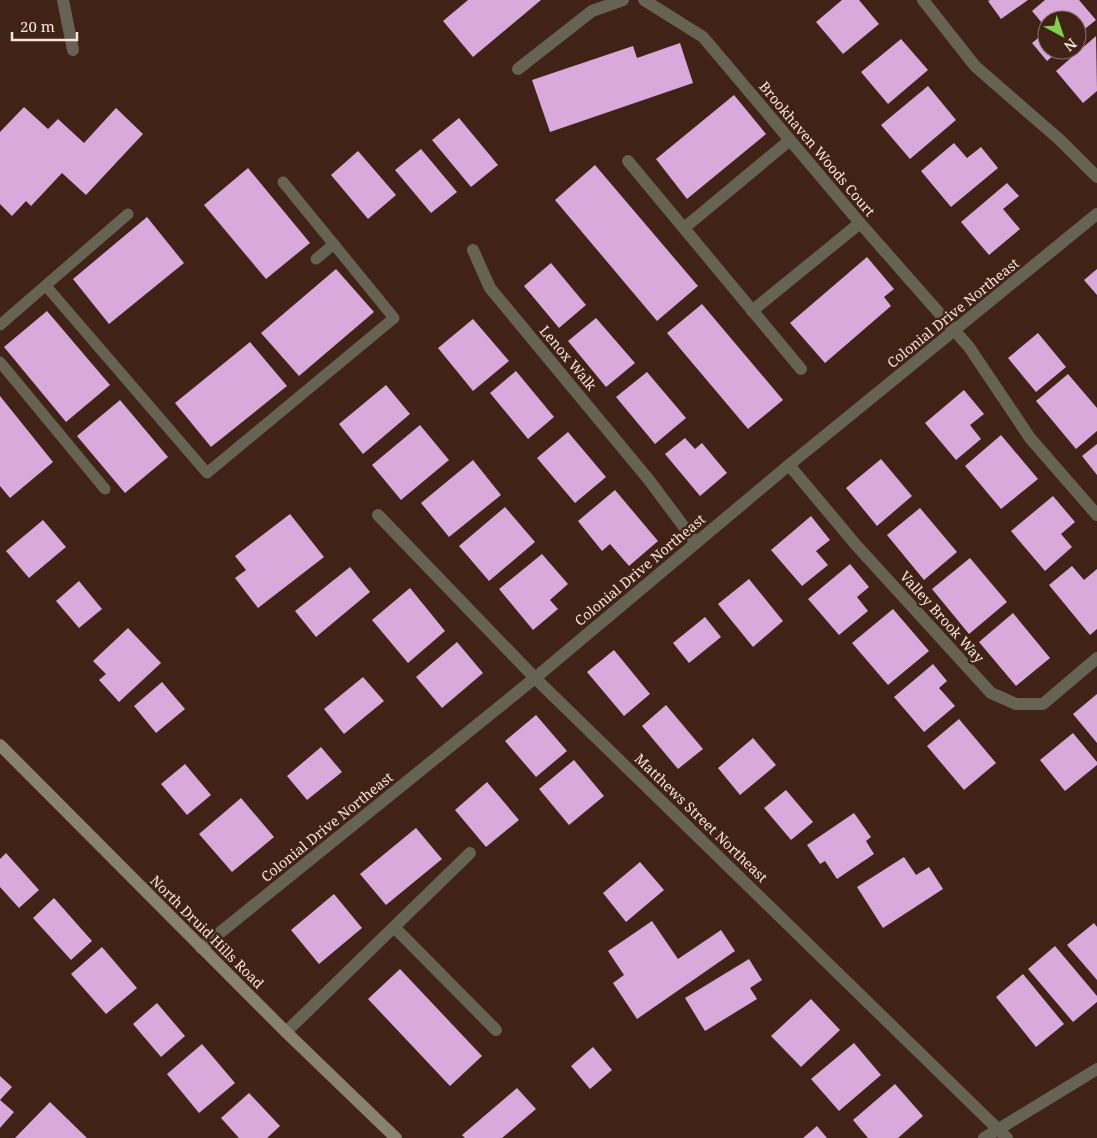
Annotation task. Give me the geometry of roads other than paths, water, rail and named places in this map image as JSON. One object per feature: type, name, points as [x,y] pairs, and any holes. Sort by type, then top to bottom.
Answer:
[{"type":"main road","name":"North Druid Hills Road","points":[[0,745],[201,948],[396,1138]]},
{"type":"street","points":[[63,0],[73,50]]},
{"type":"street","points":[[518,68],[592,11],[623,0]]},
{"type":"street","name":"Brookhaven Woods Court","points":[[644,0],[703,36],[860,223],[955,331]]},
{"type":"street","points":[[923,0],[975,66],[1060,140],[1097,177]]},
{"type":"street","points":[[684,228],[790,140]]},
{"type":"street","points":[[628,161],[801,369]]},
{"type":"street","name":"Colonial Drive Northeast","points":[[201,948],[536,678],[789,465],[1097,214]]},
{"type":"street","points":[[752,311],[860,223]]},
{"type":"street","name":"Lenox Walk","points":[[473,250],[490,288],[649,480],[696,543]]},
{"type":"street","points":[[955,331],[996,384],[1030,438],[1097,515]]},
{"type":"street","name":"Valley Brook Way","points":[[789,465],[856,545],[990,693],[1016,704],[1043,704],[1097,658]]},
{"type":"street","name":"Matthews Street Northeast","points":[[378,515],[536,678],[1003,1134]]},
{"type":"street","points":[[286,1032],[470,853]]},
{"type":"street","points":[[394,927],[496,1030]]},
{"type":"street","points":[[984,1138],[1003,1134],[1097,1068]]},
{"type":"lane","points":[[46,286],[207,473],[394,318],[283,182]]},
{"type":"lane","points":[[0,325],[128,214]]},
{"type":"lane","points":[[316,259],[334,244]]},
{"type":"lane","points":[[0,362],[105,489]]}]
